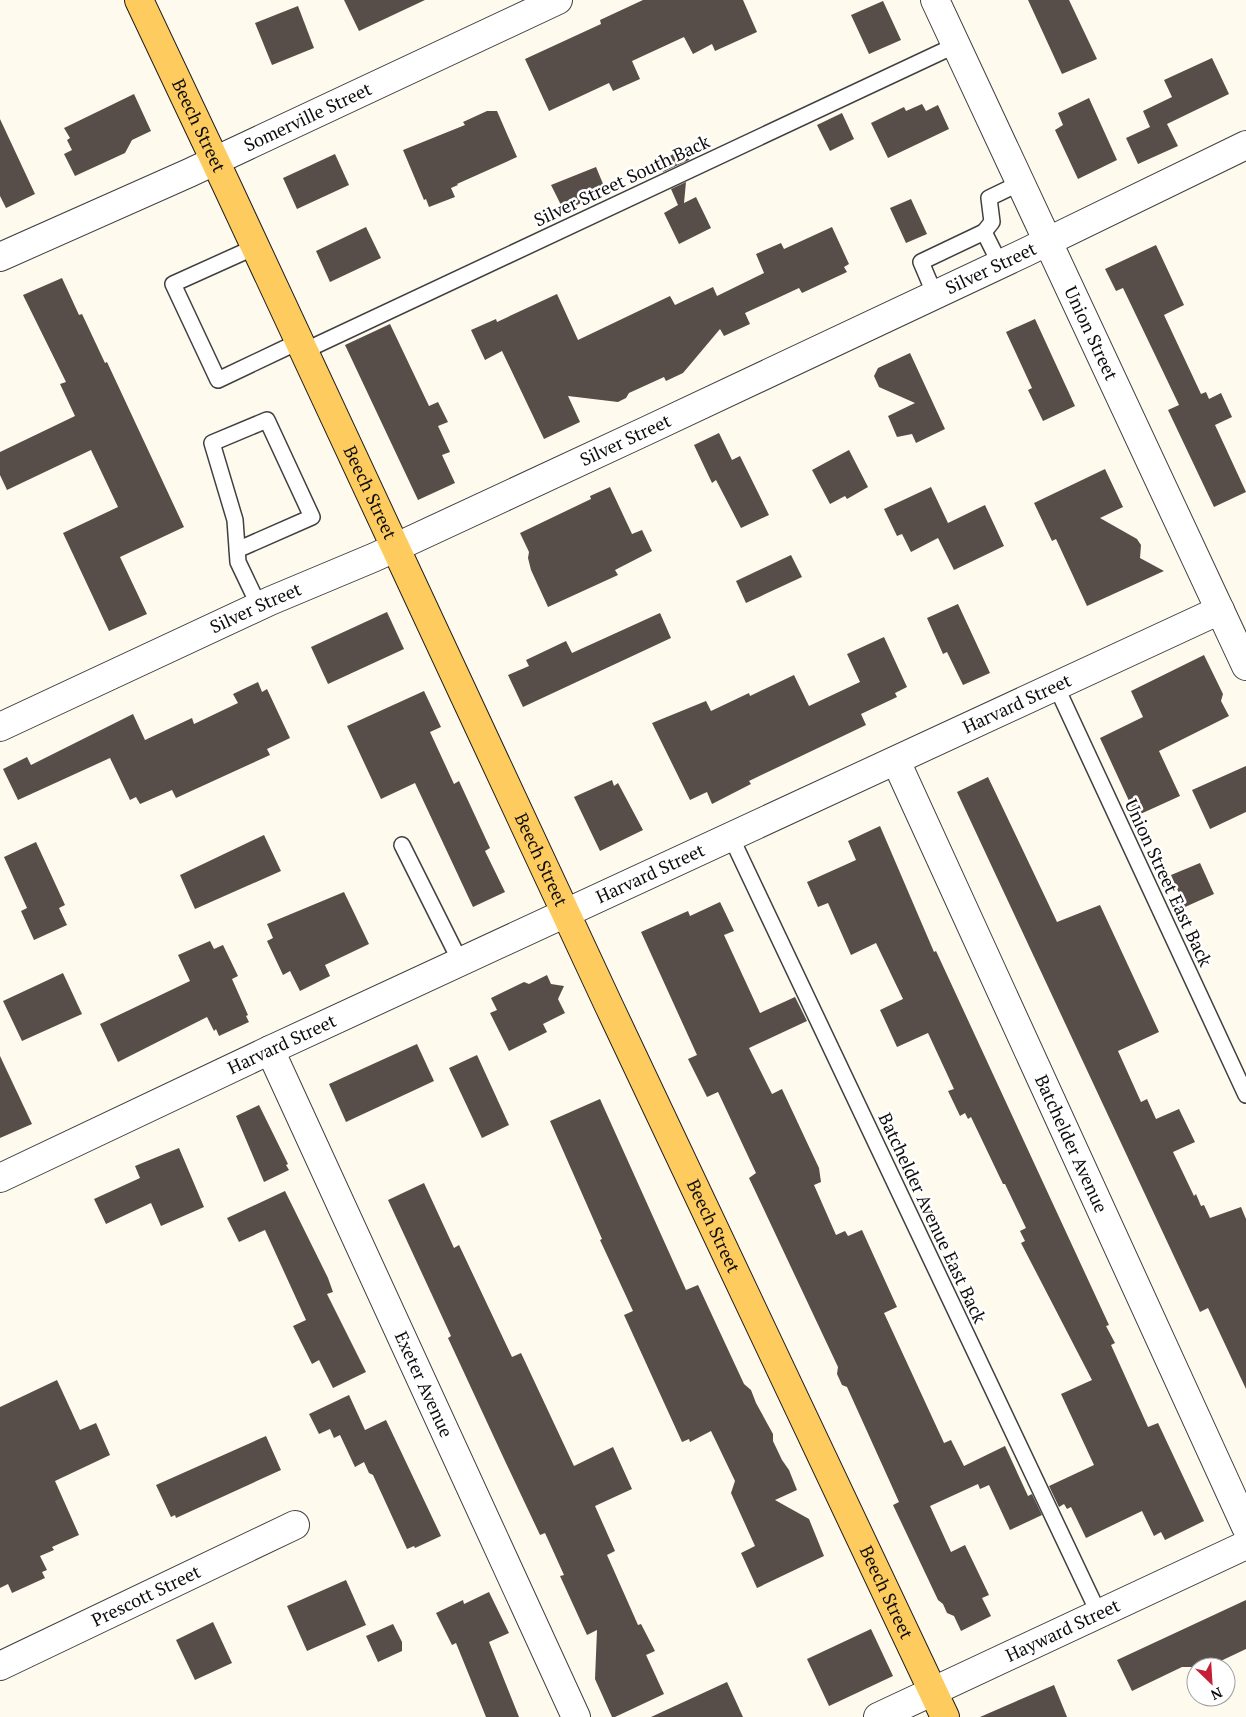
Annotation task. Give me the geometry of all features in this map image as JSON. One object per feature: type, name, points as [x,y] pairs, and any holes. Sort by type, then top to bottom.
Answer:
[{"type":"main road","name":"Beech Street","points":[[138,0],[945,1717]]},
{"type":"street","name":"Somerville Street","points":[[0,257],[214,161],[558,0]]},
{"type":"street","name":"Union Street","points":[[935,0],[1246,666]]},
{"type":"street","name":"Silver Street","points":[[0,727],[259,606],[395,547],[935,295],[1246,145]]},
{"type":"street","name":"Harvard Street","points":[[0,1178],[270,1050],[1220,610]]},
{"type":"street","name":"Batchelder Avenue","points":[[896,761],[1246,1527]]},
{"type":"street","name":"Exeter Avenue","points":[[270,1050],[576,1717]]},
{"type":"street","name":"Prescott Street","points":[[0,1666],[294,1525]]},
{"type":"street","name":"Hayward Street","points":[[878,1717],[1246,1545]]},
{"type":"lane","name":"Silver Street South Back","points":[[255,247],[173,284],[218,380],[302,346],[956,46]]},
{"type":"lane","points":[[935,295],[921,262],[984,232],[992,222],[989,198],[1020,183]]},
{"type":"lane","points":[[984,232],[1000,264]]},
{"type":"lane","points":[[237,550],[312,517],[267,420],[212,443],[235,520],[237,550],[238,562],[259,606]]},
{"type":"lane","name":"Union Street East Back","points":[[1056,686],[1246,1095]]},
{"type":"lane","name":"Batchelder Avenue East Back","points":[[731,837],[1099,1614]]},
{"type":"lane","points":[[402,845],[461,962]]},
{"type":"building","points":[[344,0],[425,0],[359,31]]},
{"type":"building","points":[[643,0],[743,0],[757,32],[715,51],[712,44],[693,54],[684,37],[632,61],[640,79],[613,91],[609,83],[549,111],[525,59],[601,24],[600,20]]},
{"type":"building","points":[[1028,0],[1069,0],[1097,59],[1062,74]]},
{"type":"building","points":[[883,1],[901,40],[869,54],[851,15]]},
{"type":"building","points":[[298,6],[314,48],[272,65],[255,23]]},
{"type":"building","points":[[1212,58],[1229,94],[1167,124],[1178,146],[1138,164],[1126,138],[1150,127],[1143,111],[1172,97],[1164,80]]},
{"type":"building","points":[[134,94],[151,131],[132,140],[125,153],[75,176],[64,154],[72,150],[67,140],[70,138],[64,128]]},
{"type":"building","points":[[1089,98],[1117,160],[1078,179],[1055,130],[1063,125],[1058,113]]},
{"type":"building","points":[[922,104],[926,111],[938,105],[949,129],[888,158],[871,123],[904,107],[906,111]]},
{"type":"building","points":[[487,111],[497,111],[517,157],[457,184],[451,188],[455,197],[429,207],[426,199],[424,200],[403,150],[465,125],[463,122]]},
{"type":"building","points":[[842,113],[854,139],[830,151],[817,125]]},
{"type":"building","points":[[0,119],[35,194],[6,208],[0,196]]},
{"type":"building","points":[[691,145],[689,160],[663,172],[658,162]]},
{"type":"building","points":[[335,154],[349,185],[297,209],[283,178]]},
{"type":"building","points":[[596,167],[606,191],[564,211],[551,185]]},
{"type":"building","points":[[686,182],[684,203],[696,197],[711,228],[679,244],[664,213],[678,205],[671,189]]},
{"type":"building","points":[[911,199],[927,234],[906,243],[890,208]]},
{"type":"building","points":[[366,227],[381,258],[330,282],[316,251]]},
{"type":"building","points":[[832,227],[849,264],[844,267],[847,272],[802,293],[799,288],[745,313],[750,324],[724,336],[720,329],[683,373],[666,381],[664,377],[629,393],[626,398],[618,402],[568,396],[580,422],[544,439],[502,351],[485,360],[471,330],[496,319],[497,322],[557,294],[578,340],[670,296],[675,305],[713,287],[717,296],[764,273],[756,254],[781,243],[784,249]]},
{"type":"building","points":[[1156,245],[1184,305],[1164,315],[1201,394],[1206,392],[1209,399],[1221,393],[1232,417],[1215,425],[1246,492],[1214,507],[1168,410],[1179,405],[1123,288],[1116,291],[1105,269]]},
{"type":"building","points":[[62,278],[79,315],[82,314],[105,363],[107,362],[184,527],[120,557],[147,614],[109,631],[63,533],[118,507],[91,450],[7,490],[0,475],[0,452],[75,416],[60,384],[66,382],[23,295]]},
{"type":"building","points":[[1035,319],[1075,406],[1043,421],[1028,390],[1032,388],[1006,332]]},
{"type":"building","points":[[390,324],[429,406],[438,402],[448,422],[438,426],[450,452],[442,455],[455,483],[418,500],[345,345]]},
{"type":"building","points":[[910,353],[945,429],[916,443],[912,434],[897,437],[888,416],[915,403],[879,387],[874,376],[878,368]]},
{"type":"building","points":[[719,433],[732,460],[740,456],[769,515],[741,528],[716,480],[712,483],[694,445]]},
{"type":"building","points":[[849,450],[868,487],[847,499],[845,496],[830,504],[812,470]]},
{"type":"building","points":[[1105,469],[1123,507],[1100,518],[1137,539],[1141,545],[1140,558],[1164,571],[1087,606],[1056,539],[1052,541],[1034,503]]},
{"type":"building","points":[[610,487],[632,534],[642,530],[652,551],[615,570],[618,575],[548,607],[531,570],[528,558],[529,552],[520,533],[591,499],[590,496]]},
{"type":"building","points":[[931,487],[948,523],[985,505],[1004,546],[954,570],[938,538],[911,552],[902,534],[897,536],[884,509]]},
{"type":"building","points":[[791,555],[802,577],[746,603],[736,581]]},
{"type":"building","points":[[958,604],[990,673],[963,685],[947,652],[943,654],[927,618]]},
{"type":"building","points":[[387,612],[404,649],[328,684],[311,647]]},
{"type":"building","points":[[660,613],[671,638],[523,707],[508,675],[529,666],[526,660],[566,641],[572,653]]},
{"type":"building","points":[[884,637],[907,687],[895,693],[897,697],[861,714],[866,725],[749,781],[751,784],[712,804],[707,792],[690,800],[652,723],[706,701],[711,711],[749,693],[750,696],[794,675],[809,706],[860,682],[847,654]]},
{"type":"building","points":[[1204,655],[1223,694],[1221,701],[1229,716],[1159,751],[1180,796],[1136,816],[1100,738],[1143,717],[1131,691]]},
{"type":"building","points":[[258,682],[262,692],[267,689],[290,738],[267,749],[270,755],[176,798],[172,790],[140,804],[136,797],[130,800],[110,758],[18,800],[3,769],[27,757],[31,765],[133,714],[145,740],[192,718],[194,724],[238,703],[233,694]]},
{"type":"building","points":[[424,691],[441,727],[430,732],[454,784],[459,781],[490,848],[485,851],[505,892],[473,907],[415,783],[381,799],[347,726]]},
{"type":"building","points":[[1246,766],[1246,812],[1210,829],[1192,790]]},
{"type":"building","points":[[988,777],[1057,922],[1100,905],[1159,1032],[1118,1051],[1141,1102],[1147,1099],[1156,1119],[1179,1109],[1195,1142],[1173,1152],[1194,1196],[1196,1194],[1201,1206],[1204,1205],[1210,1218],[1241,1207],[1246,1219],[1246,1389],[1208,1308],[1200,1312],[957,792]]},
{"type":"building","points":[[612,780],[614,786],[618,783],[643,830],[600,851],[574,797]]},
{"type":"building","points":[[880,826],[934,952],[936,951],[1109,1325],[1106,1326],[1115,1343],[1111,1345],[1148,1427],[1158,1423],[1204,1521],[1165,1540],[1161,1532],[1154,1536],[1142,1511],[1086,1538],[1071,1507],[1067,1509],[1064,1504],[1059,1507],[1049,1486],[1094,1465],[1061,1394],[1092,1380],[1021,1243],[1025,1241],[1020,1231],[1026,1228],[1005,1184],[1003,1184],[971,1117],[968,1119],[965,1113],[960,1116],[948,1091],[954,1089],[928,1033],[897,1047],[880,1010],[903,999],[876,943],[851,955],[828,903],[818,907],[807,882],[856,860],[848,841]]},
{"type":"building","points":[[264,835],[281,871],[195,909],[180,875]]},
{"type":"building","points":[[36,842],[65,905],[59,908],[67,925],[34,940],[21,911],[27,908],[4,857]]},
{"type":"building","points":[[1200,863],[1214,894],[1185,907],[1171,875]]},
{"type":"building","points":[[344,892],[369,944],[325,965],[330,976],[300,991],[290,971],[283,975],[267,941],[273,938],[267,924]]},
{"type":"building","points":[[720,902],[734,931],[724,935],[760,1013],[795,997],[807,1021],[749,1048],[772,1094],[782,1089],[819,1168],[821,1182],[814,1185],[836,1235],[845,1231],[848,1236],[862,1230],[897,1307],[884,1313],[944,1443],[951,1440],[964,1466],[1005,1446],[1028,1496],[1032,1494],[1042,1515],[1010,1530],[989,1485],[980,1489],[978,1484],[930,1506],[951,1552],[965,1545],[989,1595],[982,1598],[991,1616],[961,1631],[954,1616],[947,1613],[943,1604],[938,1600],[893,1505],[899,1502],[847,1387],[842,1385],[837,1374],[838,1367],[749,1178],[756,1173],[718,1092],[707,1097],[688,1059],[697,1055],[641,932],[688,911],[690,916]]},
{"type":"building","points":[[210,941],[214,949],[223,945],[238,976],[232,979],[248,1015],[246,1016],[249,1022],[219,1036],[216,1029],[214,1031],[207,1017],[118,1062],[100,1024],[190,981],[178,955]]},
{"type":"building","points":[[63,973],[82,1014],[22,1041],[3,1001]]},
{"type":"building","points":[[547,975],[551,984],[564,986],[558,999],[565,1013],[543,1024],[547,1032],[509,1051],[490,1013],[497,1010],[491,998],[524,982],[529,984]]},
{"type":"building","points":[[417,1044],[434,1081],[346,1122],[329,1084]]},
{"type":"building","points":[[477,1055],[509,1125],[482,1138],[449,1068]]},
{"type":"building","points":[[0,1056],[32,1124],[0,1138]]},
{"type":"building","points":[[600,1099],[686,1290],[698,1285],[744,1384],[751,1390],[773,1434],[773,1441],[782,1460],[789,1470],[797,1490],[775,1500],[809,1519],[824,1556],[757,1588],[741,1553],[755,1546],[731,1493],[735,1481],[711,1431],[690,1442],[689,1439],[682,1442],[624,1315],[633,1311],[600,1240],[602,1239],[550,1121]]},
{"type":"building","points":[[259,1105],[288,1164],[286,1165],[289,1170],[264,1182],[236,1116]]},
{"type":"building","points":[[179,1148],[204,1207],[161,1226],[151,1203],[106,1224],[94,1199],[140,1178],[135,1166]]},
{"type":"building","points":[[424,1183],[454,1248],[459,1245],[512,1357],[521,1353],[574,1466],[613,1447],[632,1489],[595,1506],[615,1551],[607,1555],[638,1625],[641,1624],[655,1651],[646,1655],[664,1694],[615,1717],[612,1717],[595,1679],[597,1630],[587,1635],[560,1576],[564,1575],[545,1533],[540,1535],[505,1461],[448,1338],[451,1336],[388,1200]]},
{"type":"building","points":[[285,1191],[328,1278],[333,1292],[327,1294],[366,1372],[333,1388],[319,1360],[312,1364],[293,1326],[306,1320],[265,1230],[239,1242],[227,1218]]},
{"type":"building","points":[[57,1380],[80,1430],[96,1423],[110,1455],[55,1481],[79,1535],[52,1547],[54,1550],[40,1556],[47,1570],[42,1572],[45,1578],[12,1593],[8,1584],[0,1588],[0,1407]]},
{"type":"building","points":[[349,1395],[365,1430],[386,1420],[441,1536],[415,1548],[414,1546],[407,1549],[373,1475],[369,1473],[364,1462],[355,1467],[340,1435],[334,1438],[330,1429],[319,1434],[309,1414]]},
{"type":"building","points":[[266,1436],[281,1470],[176,1518],[175,1515],[171,1517],[156,1485]]},
{"type":"building","points":[[346,1580],[366,1625],[307,1651],[287,1606]]},
{"type":"building","points":[[489,1592],[509,1633],[489,1642],[519,1717],[486,1717],[456,1643],[452,1645],[436,1613],[463,1600],[464,1604]]},
{"type":"building","points":[[1246,1600],[1246,1649],[1229,1657],[1186,1657],[1186,1667],[1182,1667],[1132,1691],[1117,1660]]},
{"type":"building","points":[[213,1622],[232,1663],[195,1680],[176,1640]]},
{"type":"building","points":[[393,1624],[402,1642],[402,1651],[378,1662],[366,1636]]},
{"type":"building","points":[[871,1629],[893,1676],[829,1706],[807,1659]]},
{"type":"building","points":[[727,1682],[743,1717],[651,1717]]},
{"type":"building","points":[[1054,1685],[1067,1717],[980,1717],[1019,1700]]}]
